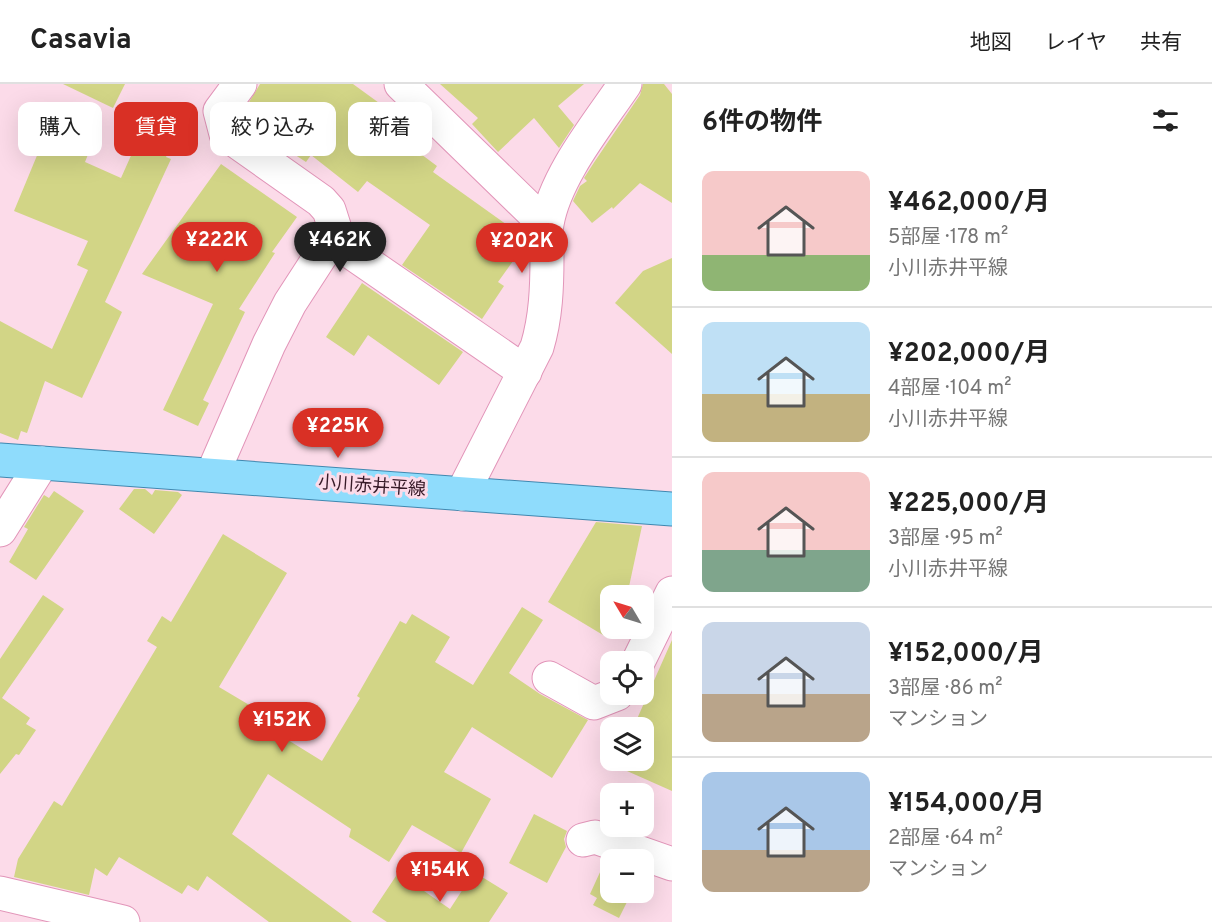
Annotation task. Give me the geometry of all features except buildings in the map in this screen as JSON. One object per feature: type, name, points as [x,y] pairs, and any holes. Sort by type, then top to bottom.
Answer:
[{"type":"main road","name":"小川赤井平線","points":[[0,460],[672,508]]},
{"type":"street","points":[[212,475],[290,303],[332,239],[336,224],[321,201],[226,134],[220,111],[240,84]]},
{"type":"street","points":[[401,84],[546,225]]},
{"type":"street","points":[[462,494],[525,372],[544,325],[547,284],[546,225],[555,197],[572,164],[619,87]]},
{"type":"street","points":[[332,239],[525,372]]},
{"type":"street","points":[[0,530],[42,463]]},
{"type":"street","points":[[643,651],[672,593]]},
{"type":"street","points":[[549,678],[594,703],[600,701]]},
{"type":"street","points":[[583,840],[595,837],[672,864]]},
{"type":"street","points":[[0,893],[123,922]]}]
